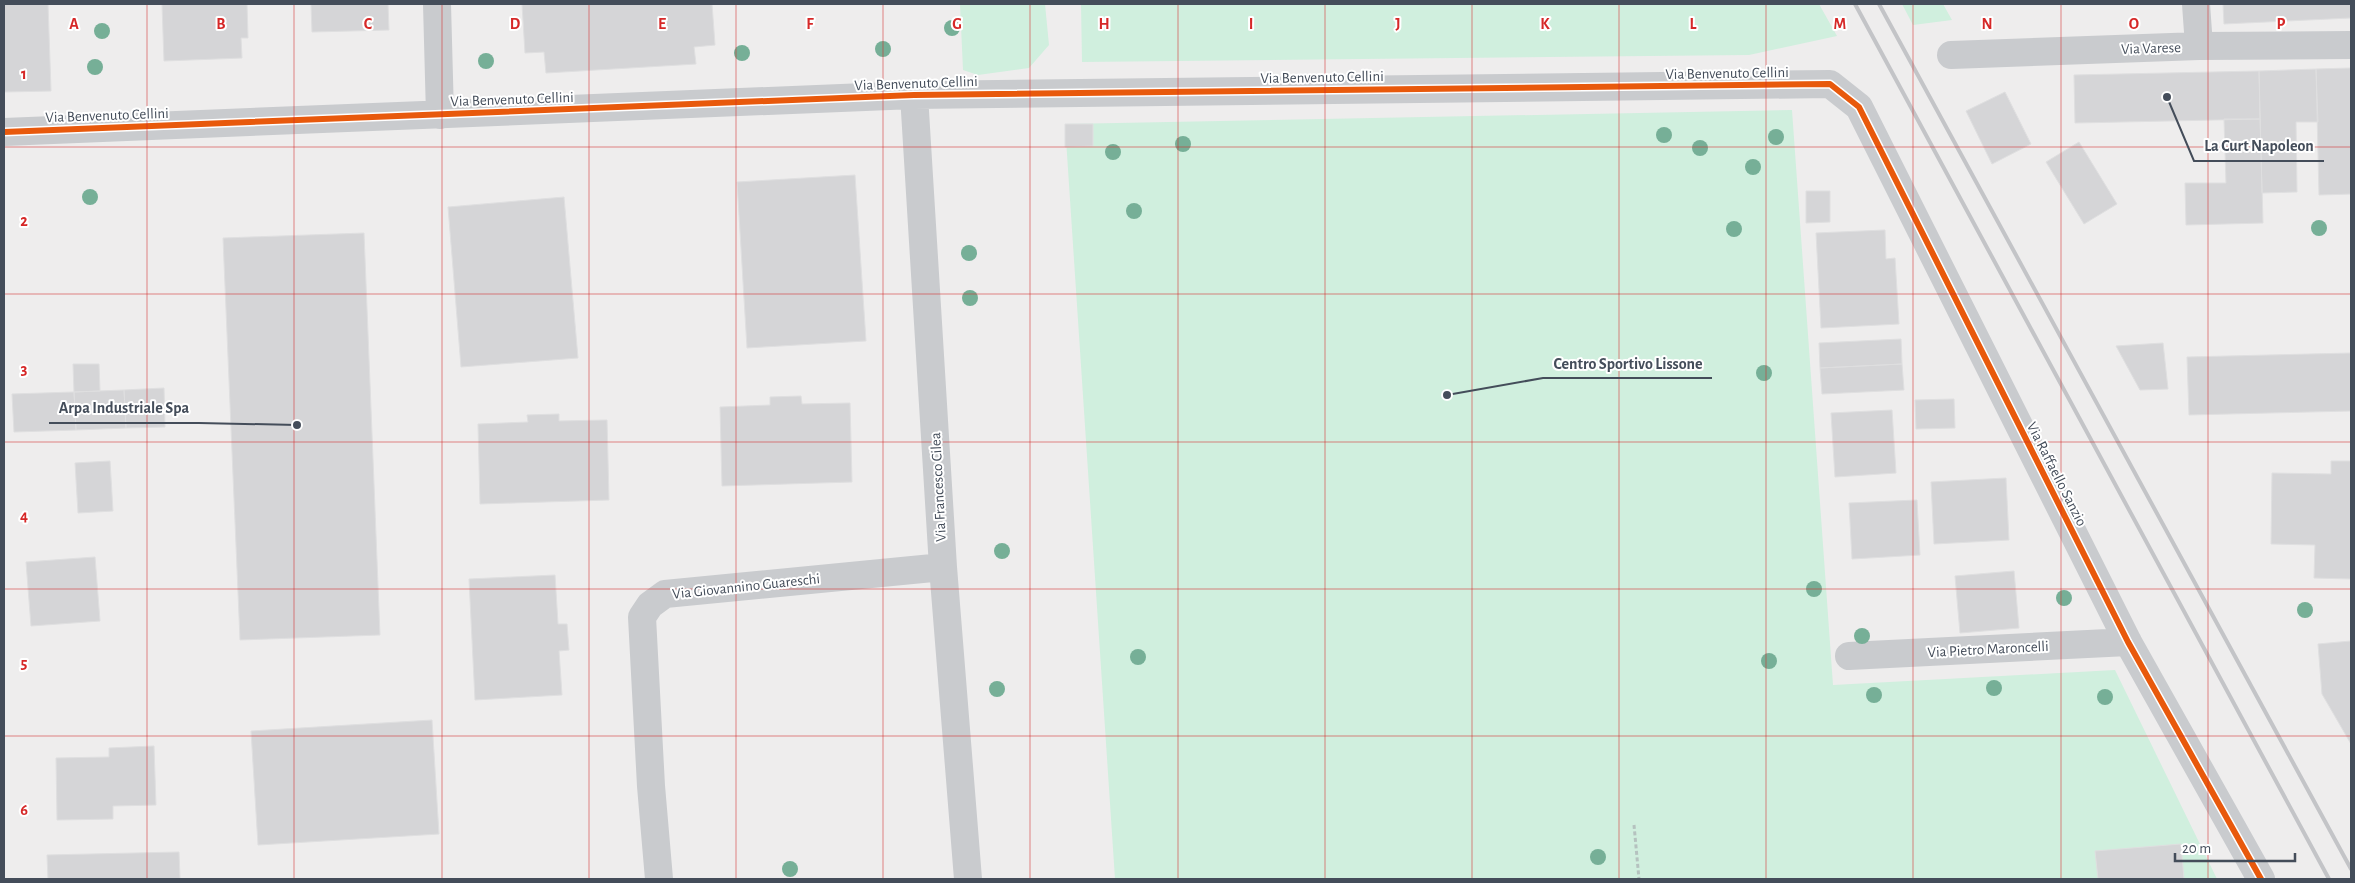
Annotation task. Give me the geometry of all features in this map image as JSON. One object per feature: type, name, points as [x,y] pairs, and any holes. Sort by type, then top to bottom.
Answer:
[{"type":"street","points":[[437,4],[440,115]]},
{"type":"street","points":[[2196,4],[2199,46]]},
{"type":"street","name":"Via Varese","points":[[1951,55],[2199,46],[2351,45]]},
{"type":"street","name":"Via Benvenuto Cellini","points":[[4,132],[914,95],[1830,84]]},
{"type":"street","name":"Via Raffaello Sanzio","points":[[1830,84],[1859,107],[2128,642],[2262,879]]},
{"type":"street","name":"Via Francesco Cilea","points":[[914,95],[943,567],[968,879]]},
{"type":"street","name":"Via Giovannino Guareschi","points":[[659,879],[651,786],[642,618],[650,605],[665,594],[943,567]]},
{"type":"street","name":"Via Pietro Maroncelli","points":[[1849,656],[2128,642]]},
{"type":"path","points":[[1634,825],[1639,879]]},
{"type":"green space","points":[[960,4],[1045,4],[1049,45],[1029,68],[978,75],[963,70]]},
{"type":"green space","points":[[1081,4],[1819,4],[1837,36],[1749,55],[1082,62]]},
{"type":"green space","points":[[1902,4],[1943,4],[1952,20],[1913,25]]},
{"type":"green space","points":[[1792,110],[1833,685],[2115,670],[2217,879],[1115,879],[1065,124]]},
{"type":"building","points":[[4,4],[48,4],[51,91],[4,92]]},
{"type":"building","points":[[162,4],[247,4],[248,38],[241,38],[242,58],[164,61]]},
{"type":"building","points":[[311,4],[388,4],[389,30],[312,32]]},
{"type":"building","points":[[522,4],[712,4],[715,45],[694,47],[696,64],[546,73],[544,52],[525,53]]},
{"type":"building","points":[[2223,4],[2351,4],[2351,18],[2224,24]]},
{"type":"building","points":[[2351,68],[2351,194],[2319,195],[2316,69]]},
{"type":"building","points":[[2316,69],[2318,122],[2296,122],[2297,192],[2262,193],[2259,71]]},
{"type":"building","points":[[2259,71],[2260,119],[2075,123],[2074,75]]},
{"type":"building","points":[[2005,92],[2031,144],[1992,164],[1966,111]]},
{"type":"building","points":[[2224,119],[2260,119],[2263,223],[2186,225],[2185,183],[2226,183]]},
{"type":"building","points":[[1065,124],[1093,124],[1093,146],[1065,147]]},
{"type":"building","points":[[2079,142],[2117,204],[2084,224],[2046,162]]},
{"type":"building","points":[[855,175],[866,341],[747,348],[737,182]]},
{"type":"building","points":[[1806,191],[1830,191],[1830,222],[1806,223]]},
{"type":"building","points":[[564,197],[578,358],[461,367],[448,207]]},
{"type":"building","points":[[1885,230],[1886,259],[1895,258],[1899,324],[1821,328],[1816,233]]},
{"type":"building","points":[[364,233],[380,635],[240,640],[223,238]]},
{"type":"building","points":[[1901,339],[1902,364],[1820,368],[1819,343]]},
{"type":"building","points":[[2163,343],[2168,389],[2140,390],[2116,346]]},
{"type":"building","points":[[2351,353],[2351,411],[2189,415],[2187,357]]},
{"type":"building","points":[[73,364],[99,364],[100,391],[74,392]]},
{"type":"building","points":[[1902,364],[1904,390],[1822,394],[1820,368]]},
{"type":"building","points":[[164,388],[165,427],[126,428],[124,390]]},
{"type":"building","points":[[124,390],[126,428],[76,430],[74,392]]},
{"type":"building","points":[[74,392],[76,430],[14,432],[12,394]]},
{"type":"building","points":[[801,396],[802,404],[850,403],[852,482],[722,486],[720,407],[770,405],[770,397]]},
{"type":"building","points":[[1954,399],[1955,428],[1916,429],[1915,400]]},
{"type":"building","points":[[1892,410],[1896,473],[1835,477],[1831,413]]},
{"type":"building","points":[[559,414],[559,421],[607,420],[609,500],[480,504],[478,424],[528,422],[527,415]]},
{"type":"building","points":[[110,461],[113,511],[78,513],[75,463]]},
{"type":"building","points":[[2331,461],[2351,461],[2351,579],[2314,578],[2315,545],[2271,544],[2272,473],[2331,474]]},
{"type":"building","points":[[2006,478],[2009,540],[1934,544],[1931,482]]},
{"type":"building","points":[[1917,500],[1920,555],[1852,559],[1849,503]]},
{"type":"building","points":[[95,557],[100,621],[31,626],[26,562]]},
{"type":"building","points":[[2014,571],[2019,628],[1960,633],[1955,576]]},
{"type":"building","points":[[555,575],[558,624],[567,624],[569,650],[559,651],[562,695],[475,700],[469,579]]},
{"type":"building","points":[[2351,641],[2351,744],[2322,694],[2318,644]]},
{"type":"building","points":[[432,720],[439,834],[258,845],[251,731]]},
{"type":"building","points":[[154,746],[156,805],[113,806],[113,819],[57,820],[56,758],[109,757],[109,748]]},
{"type":"building","points":[[2181,844],[2184,879],[2098,879],[2095,851]]},
{"type":"building","points":[[179,852],[180,879],[48,879],[47,855]]},
{"type":"railway","points":[[1855,4],[2329,879]]},
{"type":"railway","points":[[1879,4],[2351,869]]},
{"type":"cycle path","points":[[4,132],[914,95],[1830,84],[1859,107],[2128,642],[2261,879]]},
{"type":"place","name":"La Curt Napoleon","points":[[2167,97]]},
{"type":"place","name":"Centro Sportivo Lissone","points":[[1447,395]]},
{"type":"place","name":"Arpa Industriale Spa","points":[[297,425]]}]
